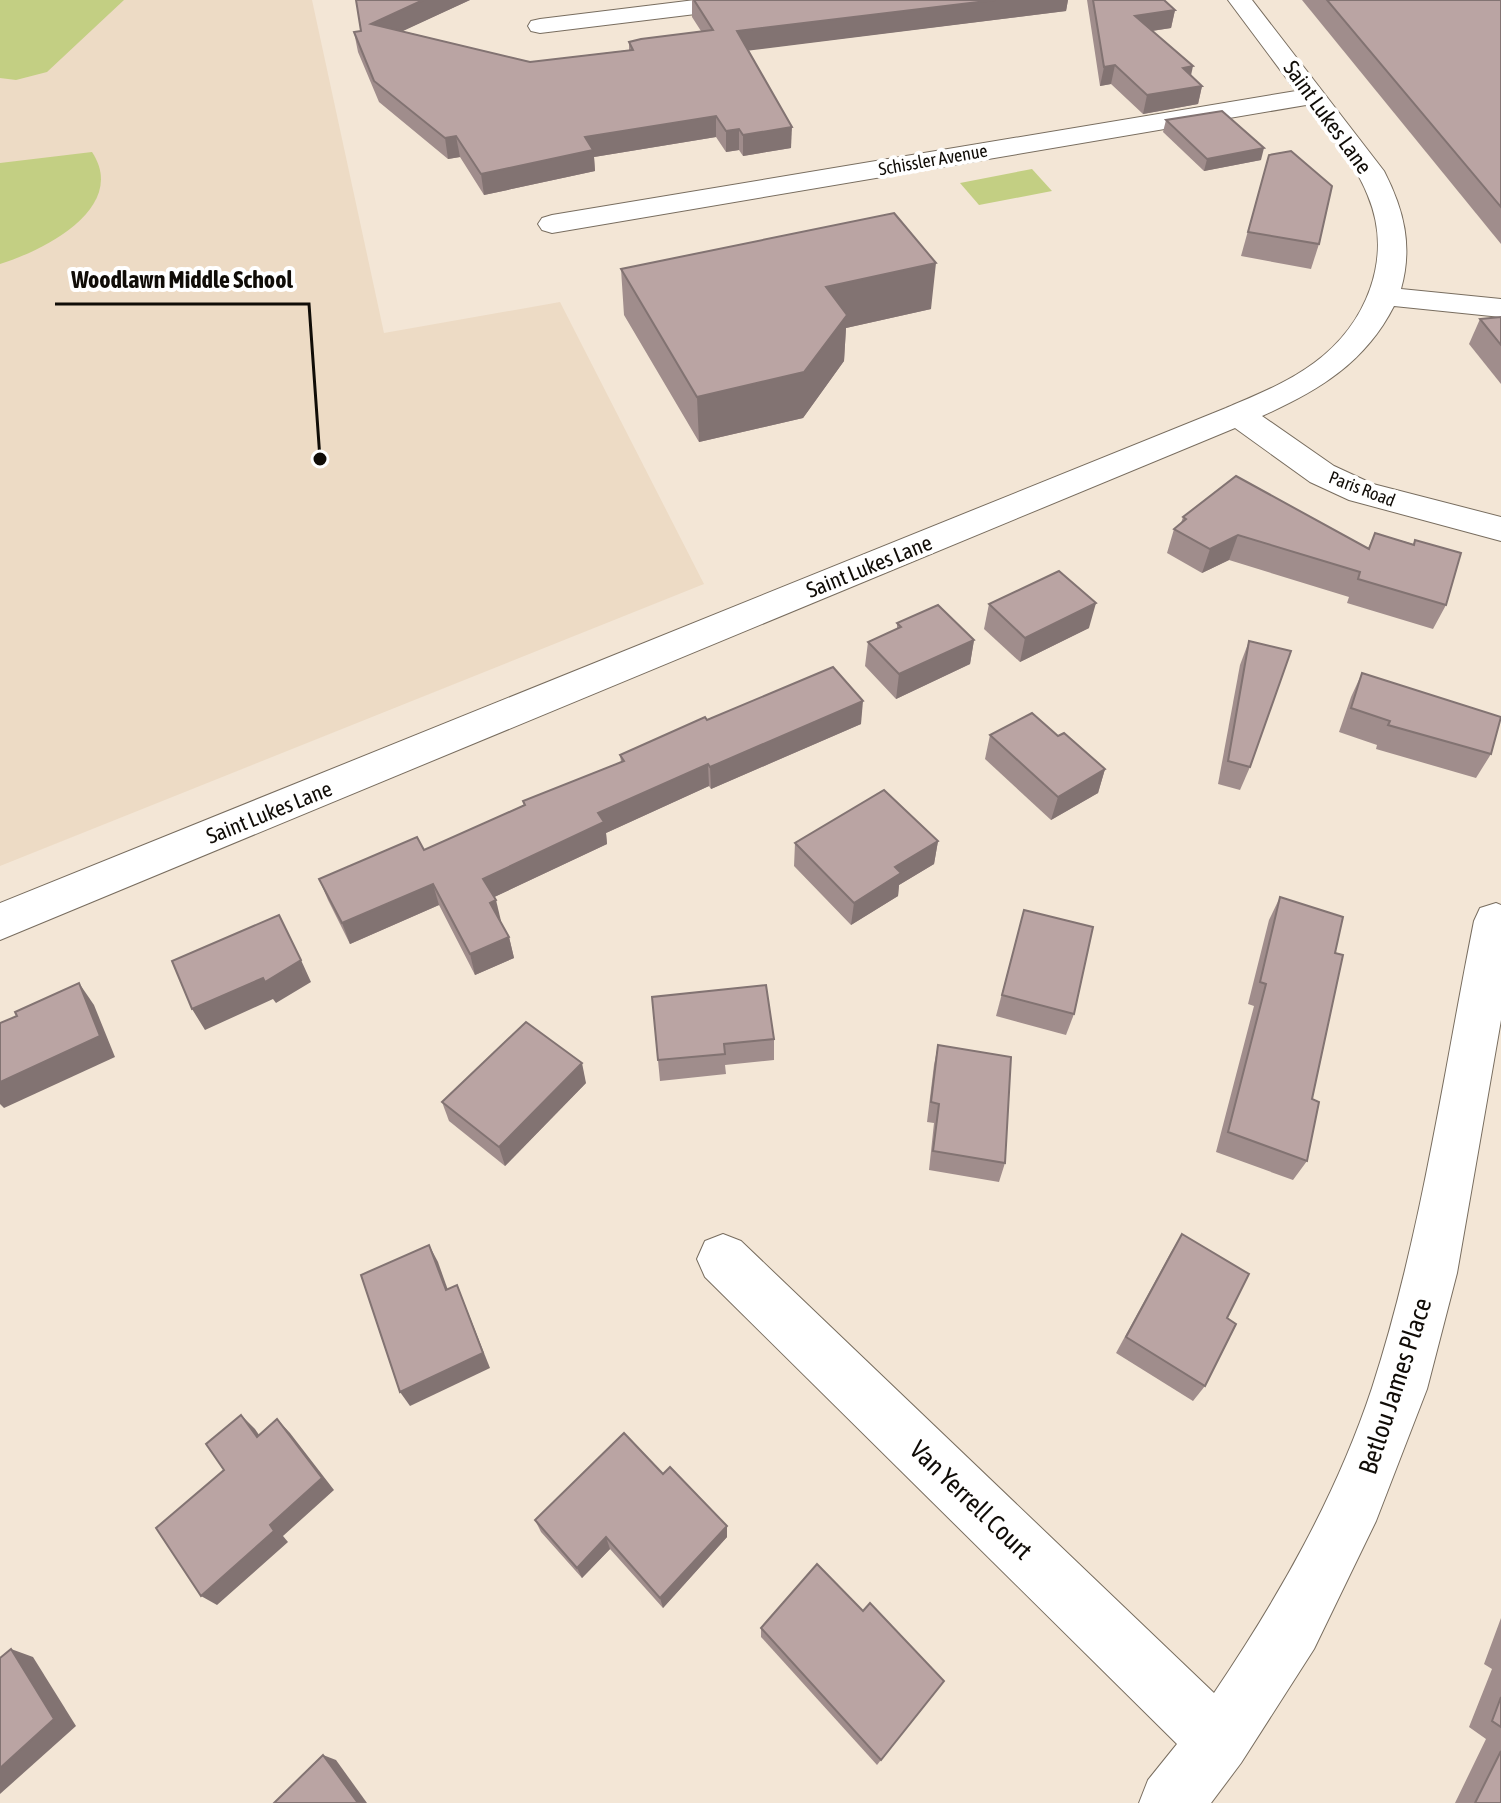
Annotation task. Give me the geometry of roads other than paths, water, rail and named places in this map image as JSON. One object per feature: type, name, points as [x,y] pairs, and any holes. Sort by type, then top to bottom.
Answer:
[{"type":"street","points":[[540,26],[753,0]]},
{"type":"street","name":"Saint Lukes Lane","points":[[0,922],[1238,415],[1333,364],[1366,331],[1384,296],[1395,250],[1388,210],[1370,171],[1240,0]]},
{"type":"street","name":"Schissler Avenue","points":[[552,224],[1314,96]]},
{"type":"street","points":[[1384,296],[1501,308]]},
{"type":"street","name":"Paris Road","points":[[1238,415],[1322,474],[1361,492],[1501,529]]},
{"type":"street","name":"Betlou James Place","points":[[1171,1803],[1219,1741],[1293,1628],[1356,1501],[1399,1389],[1431,1273],[1496,921]]},
{"type":"street","name":"Van Yerrell Court","points":[[723,1259],[1219,1741]]},
{"type":"place","name":"Woodlawn Middle School","points":[[320,459]]}]
